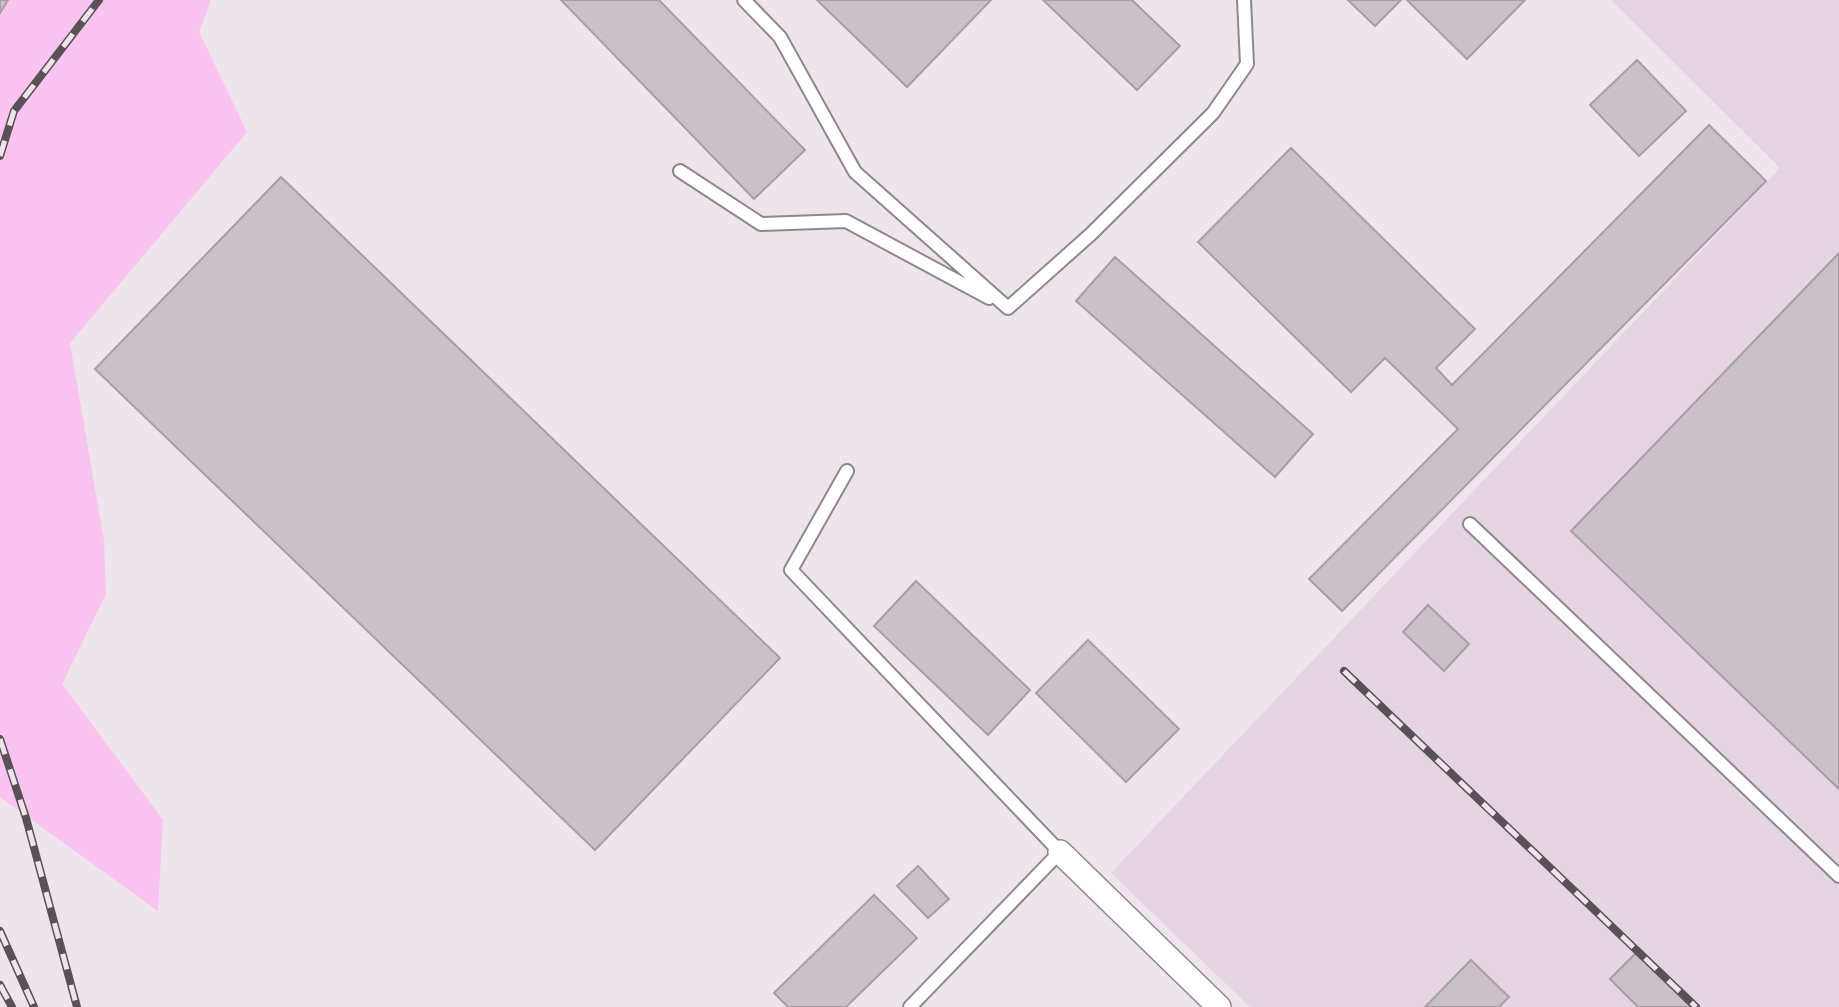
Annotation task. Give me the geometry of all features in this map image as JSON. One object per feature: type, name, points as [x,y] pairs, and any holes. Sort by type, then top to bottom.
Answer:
[{"type":"street","points":[[1060,852],[1219,1007]]},
{"type":"lane","points":[[744,0],[780,37],[855,172],[1008,308]]},
{"type":"lane","points":[[1008,308],[1091,234],[1213,113],[1247,64],[1244,0]]},
{"type":"lane","points":[[680,171],[761,224],[846,221],[1008,308]]},
{"type":"lane","points":[[847,471],[791,569],[1060,852],[910,1007]]},
{"type":"lane","points":[[1470,524],[1839,876]]},
{"type":"shaded area","points":[[0,0],[211,0],[199,32],[247,132],[70,343],[104,541],[106,594],[62,684],[163,820],[158,911],[0,797]]},
{"type":"shaded area","points":[[1611,0],[1839,0],[1839,1007],[1250,1007],[1111,873],[1780,168]]},
{"type":"building","points":[[0,0],[8,0],[0,13]]},
{"type":"building","points":[[561,0],[659,0],[805,150],[754,199]]},
{"type":"building","points":[[817,0],[991,0],[907,87]]},
{"type":"building","points":[[1043,0],[1132,0],[1180,46],[1137,90]]},
{"type":"building","points":[[1348,0],[1401,0],[1375,26]]},
{"type":"building","points":[[1407,0],[1525,0],[1467,59]]},
{"type":"building","points":[[1637,60],[1686,111],[1639,156],[1590,105]]},
{"type":"building","points":[[1709,125],[1766,181],[1342,611],[1309,579],[1458,429],[1385,358],[1351,392],[1198,242],[1291,148],[1475,329],[1436,368],[1452,385]]},
{"type":"building","points":[[281,177],[780,658],[595,850],[95,369]]},
{"type":"building","points":[[1839,253],[1839,789],[1571,531]]},
{"type":"building","points":[[1115,257],[1313,434],[1275,477],[1076,301]]},
{"type":"building","points":[[916,581],[1030,690],[988,735],[874,626]]},
{"type":"building","points":[[1428,605],[1469,644],[1444,671],[1403,632]]},
{"type":"building","points":[[1088,640],[1179,729],[1126,782],[1036,693]]},
{"type":"building","points":[[918,866],[949,899],[928,918],[897,886]]},
{"type":"building","points":[[874,895],[917,938],[846,1007],[788,1007],[774,993]]},
{"type":"building","points":[[1636,953],[1691,1007],[1638,1007],[1610,979]]},
{"type":"building","points":[[1471,960],[1509,997],[1499,1007],[1425,1007]]},
{"type":"railway","points":[[0,156],[14,111],[99,0]]},
{"type":"railway","points":[[1344,671],[1696,1007]]},
{"type":"railway","points":[[0,739],[26,818],[77,1007]]},
{"type":"railway","points":[[0,931],[34,1007]]},
{"type":"railway","points":[[0,985],[12,1007]]}]
